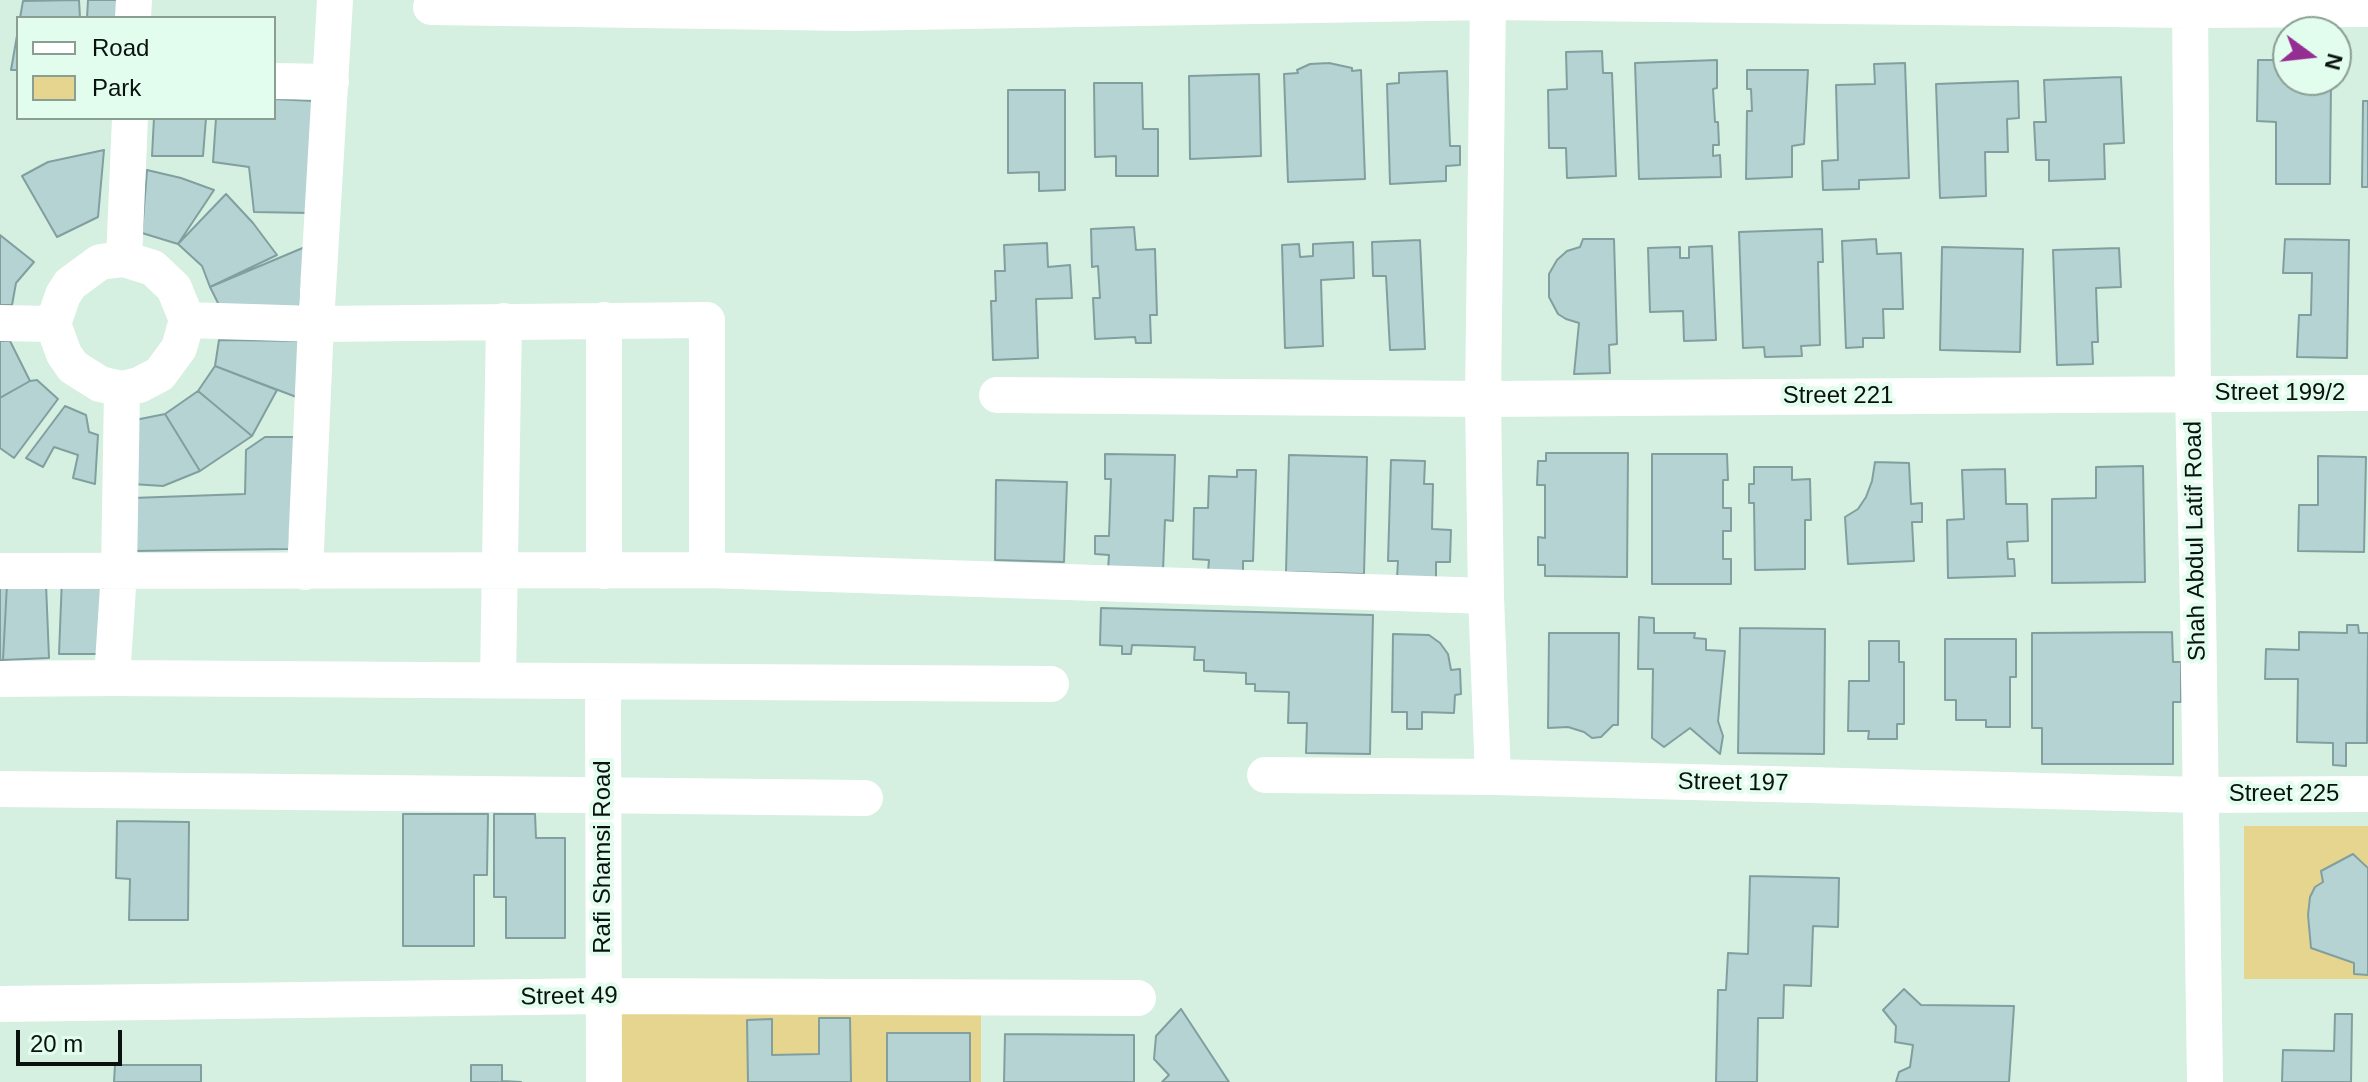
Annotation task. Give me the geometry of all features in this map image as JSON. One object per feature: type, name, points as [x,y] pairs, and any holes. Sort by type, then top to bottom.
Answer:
[{"type":"street","points":[[305,572],[335,0]]},
{"type":"street","points":[[1488,1],[1483,399],[1493,777]]},
{"type":"street","points":[[431,7],[1488,1],[2368,9]]},
{"type":"street","name":"Shah Abdul Latif Road","points":[[2190,5],[2193,394],[2205,1082]]},
{"type":"street","points":[[276,81],[331,82]]},
{"type":"street","points":[[124,259],[130,120]]},
{"type":"street","points":[[124,259],[153,268],[174,288],[187,320],[179,348],[160,374],[139,385],[122,389],[100,384],[73,367],[64,354],[53,324],[70,284],[100,262],[124,259]]},
{"type":"street","points":[[187,320],[316,324],[707,320],[707,570]]},
{"type":"street","points":[[604,320],[604,571]]},
{"type":"street","points":[[498,680],[504,321]]},
{"type":"street","points":[[0,323],[53,324]]},
{"type":"street","points":[[112,678],[119,572],[122,389]]},
{"type":"street","name":"Street 199/2","points":[[2193,394],[2368,393]]},
{"type":"street","name":"Street 221","points":[[997,395],[1483,399],[2193,394]]},
{"type":"street","points":[[0,571],[707,570],[1486,596]]},
{"type":"street","points":[[0,679],[1051,684]]},
{"type":"street","name":"Rafi Shamsi Road","points":[[603,681],[604,1082]]},
{"type":"street","name":"Street 197","points":[[1265,775],[1493,777],[2201,795]]},
{"type":"street","points":[[0,789],[865,798]]},
{"type":"street","name":"Street 225","points":[[2201,795],[2368,794]]},
{"type":"street","name":"Street 49","points":[[0,1004],[604,996],[1138,998]]},
{"type":"green space","points":[[2244,826],[2368,826],[2368,979],[2244,979]]},
{"type":"green space","points":[[981,1010],[981,1082],[615,1082],[615,1011]]},
{"type":"building","points":[[79,0],[80,16],[20,16],[23,1]]},
{"type":"building","points":[[88,0],[124,0],[125,16],[87,16]]},
{"type":"building","points":[[16,41],[16,70],[11,70]]},
{"type":"building","points":[[1602,51],[1603,73],[1612,73],[1616,176],[1567,178],[1566,148],[1549,148],[1548,90],[1567,89],[1566,52]]},
{"type":"building","points":[[1717,60],[1717,88],[1713,89],[1719,145],[1713,145],[1713,156],[1720,155],[1721,177],[1639,179],[1635,63]]},
{"type":"building","points":[[2258,60],[2272,60],[2272,96],[2331,96],[2330,184],[2276,184],[2276,122],[2257,121]]},
{"type":"building","points":[[1329,63],[1352,68],[1352,71],[1361,70],[1365,179],[1288,182],[1284,74],[1298,73],[1297,70],[1310,64]]},
{"type":"building","points":[[1905,63],[1909,178],[1859,180],[1859,189],[1823,190],[1822,161],[1838,160],[1836,85],[1875,84],[1874,64]]},
{"type":"building","points":[[1747,70],[1808,70],[1804,144],[1792,146],[1792,177],[1746,179],[1747,111],[1752,111]]},
{"type":"building","points":[[1447,71],[1450,146],[1460,146],[1460,165],[1446,166],[1446,181],[1390,184],[1387,84],[1399,83],[1399,73]]},
{"type":"building","points":[[1259,74],[1261,156],[1190,159],[1189,76]]},
{"type":"building","points":[[2121,77],[2124,143],[2104,144],[2105,179],[2049,181],[2049,160],[2036,160],[2034,122],[2046,122],[2044,80]]},
{"type":"building","points":[[2018,81],[2019,118],[2007,119],[2008,152],[1985,152],[1986,196],[1940,198],[1936,84]]},
{"type":"building","points":[[1094,83],[1142,83],[1143,129],[1158,129],[1158,176],[1116,176],[1116,156],[1095,157]]},
{"type":"building","points":[[1008,90],[1065,90],[1065,190],[1039,191],[1039,172],[1008,173]]},
{"type":"building","points":[[276,99],[314,101],[311,213],[254,212],[249,167],[213,162],[216,120],[276,120]]},
{"type":"building","points":[[2363,101],[2368,101],[2368,187],[2362,187]]},
{"type":"building","points":[[154,120],[206,120],[203,156],[152,156]]},
{"type":"building","points":[[104,150],[98,217],[57,237],[22,176],[48,162]]},
{"type":"building","points":[[147,170],[214,190],[178,244],[142,233]]},
{"type":"building","points":[[226,194],[277,255],[210,287],[202,266],[178,244]]},
{"type":"building","points":[[1134,227],[1136,250],[1155,249],[1157,315],[1150,315],[1151,343],[1136,343],[1135,337],[1095,339],[1093,298],[1100,298],[1098,266],[1092,267],[1091,229]]},
{"type":"building","points":[[1822,229],[1823,262],[1818,262],[1820,345],[1801,346],[1802,356],[1765,357],[1764,347],[1743,348],[1739,232]]},
{"type":"building","points":[[0,235],[34,262],[16,283],[12,305],[0,305]]},
{"type":"building","points":[[1583,239],[1614,239],[1617,344],[1609,345],[1610,373],[1574,374],[1579,323],[1558,314],[1549,297],[1549,274],[1557,260],[1567,251],[1580,247]]},
{"type":"building","points":[[1876,239],[1877,254],[1901,253],[1903,309],[1883,309],[1884,338],[1863,338],[1863,347],[1846,348],[1842,241]]},
{"type":"building","points":[[2285,239],[2349,240],[2347,358],[2297,357],[2299,315],[2311,315],[2312,273],[2283,273]]},
{"type":"building","points":[[1420,240],[1425,349],[1390,350],[1386,276],[1373,276],[1372,242]]},
{"type":"building","points":[[1353,242],[1354,278],[1321,280],[1323,346],[1285,348],[1282,245],[1299,244],[1300,257],[1313,256],[1313,244]]},
{"type":"building","points":[[1047,243],[1048,267],[1070,265],[1072,298],[1036,299],[1038,358],[993,360],[991,301],[996,301],[995,271],[1005,271],[1004,245]]},
{"type":"building","points":[[1712,246],[1716,340],[1684,341],[1683,311],[1650,312],[1648,248],[1680,247],[1680,258],[1689,258],[1689,247]]},
{"type":"building","points":[[305,247],[299,312],[223,313],[210,287]]},
{"type":"building","points":[[1942,247],[2023,249],[2020,352],[1940,350]]},
{"type":"building","points":[[2119,248],[2121,287],[2096,288],[2098,342],[2092,342],[2093,364],[2057,365],[2053,250]]},
{"type":"building","points":[[219,340],[305,341],[299,398],[215,366]]},
{"type":"building","points":[[0,341],[10,341],[30,381],[0,398]]},
{"type":"building","points":[[215,366],[277,390],[252,436],[198,391]]},
{"type":"building","points":[[37,380],[58,399],[14,458],[0,448],[0,398]]},
{"type":"building","points":[[198,391],[252,436],[200,471],[165,414]]},
{"type":"building","points":[[65,406],[86,415],[89,432],[98,435],[95,484],[73,478],[78,455],[54,447],[43,467],[26,458]]},
{"type":"building","points":[[165,414],[200,471],[163,486],[132,484],[135,420]]},
{"type":"building","points":[[265,437],[296,437],[289,549],[131,551],[132,498],[245,494],[246,450]]},
{"type":"building","points":[[1546,453],[1628,453],[1627,577],[1545,576],[1545,565],[1538,565],[1538,537],[1545,538],[1545,485],[1537,485],[1538,461],[1546,461]]},
{"type":"building","points":[[1105,454],[1175,455],[1173,521],[1165,520],[1163,571],[1108,570],[1109,555],[1095,554],[1095,536],[1109,536],[1111,479],[1105,479]]},
{"type":"building","points":[[1652,454],[1727,454],[1728,480],[1723,480],[1723,508],[1731,508],[1731,531],[1723,531],[1723,559],[1731,559],[1731,584],[1652,584]]},
{"type":"building","points":[[1289,455],[1367,457],[1364,574],[1286,572]]},
{"type":"building","points":[[2318,456],[2366,457],[2364,552],[2298,551],[2299,505],[2318,505]]},
{"type":"building","points":[[1391,460],[1425,461],[1424,484],[1433,484],[1432,529],[1451,530],[1450,562],[1436,562],[1436,579],[1397,578],[1398,561],[1388,561]]},
{"type":"building","points":[[1875,462],[1909,463],[1911,504],[1922,503],[1922,522],[1912,522],[1914,561],[1848,564],[1845,517],[1858,509],[1866,497]]},
{"type":"building","points":[[2143,466],[2145,582],[2052,583],[2052,499],[2096,498],[2096,467]]},
{"type":"building","points":[[1754,467],[1792,467],[1792,480],[1810,479],[1811,520],[1805,520],[1805,569],[1755,570],[1754,503],[1749,503],[1749,484],[1754,484]]},
{"type":"building","points":[[2005,469],[2006,504],[2027,504],[2028,541],[2007,542],[2008,559],[2014,559],[2015,576],[1948,578],[1947,520],[1964,519],[1962,470]]},
{"type":"building","points":[[1237,470],[1256,470],[1253,561],[1243,561],[1243,573],[1208,572],[1209,560],[1193,559],[1194,508],[1208,508],[1209,476],[1237,477]]},
{"type":"building","points":[[996,480],[1067,482],[1064,562],[995,560]]},
{"type":"building","points":[[104,576],[102,654],[59,654],[62,578]]},
{"type":"building","points":[[0,584],[7,584],[3,660],[0,660]]},
{"type":"building","points":[[7,584],[46,584],[49,658],[3,660]]},
{"type":"building","points":[[1101,608],[1373,615],[1370,754],[1306,753],[1307,723],[1288,723],[1289,692],[1255,691],[1255,684],[1246,684],[1246,673],[1204,671],[1204,660],[1194,660],[1195,647],[1132,645],[1131,654],[1122,654],[1122,646],[1100,645]]},
{"type":"building","points":[[1639,617],[1654,618],[1654,633],[1695,633],[1694,638],[1706,639],[1706,650],[1725,651],[1718,721],[1723,736],[1720,754],[1690,728],[1664,747],[1652,738],[1653,669],[1638,669]]},
{"type":"building","points":[[2347,625],[2358,625],[2359,633],[2368,633],[2367,743],[2346,743],[2346,766],[2333,765],[2333,743],[2297,742],[2298,679],[2265,679],[2266,649],[2299,650],[2299,632],[2347,633]]},
{"type":"building","points":[[1740,628],[1825,629],[1824,754],[1738,753]]},
{"type":"building","points":[[2172,632],[2173,662],[2181,662],[2181,702],[2173,702],[2173,764],[2042,764],[2042,728],[2032,728],[2032,633]]},
{"type":"building","points":[[1549,633],[1619,633],[1618,725],[1613,725],[1601,737],[1592,738],[1568,727],[1548,728]]},
{"type":"building","points":[[1393,634],[1429,635],[1440,643],[1448,654],[1451,670],[1460,669],[1461,694],[1455,695],[1454,713],[1422,712],[1422,729],[1407,729],[1407,712],[1392,712]]},
{"type":"building","points":[[1945,639],[2016,639],[2016,677],[2010,677],[2010,727],[1986,727],[1986,720],[1956,720],[1956,700],[1945,700]]},
{"type":"building","points":[[1869,641],[1899,641],[1899,662],[1904,662],[1904,724],[1897,724],[1897,739],[1868,739],[1869,731],[1848,731],[1849,681],[1869,681]]},
{"type":"building","points":[[403,814],[488,814],[487,875],[474,875],[474,946],[403,946]]},
{"type":"building","points":[[494,814],[535,814],[536,838],[565,838],[565,938],[506,938],[506,897],[494,897]]},
{"type":"building","points":[[117,821],[189,822],[188,920],[129,920],[130,879],[116,878]]},
{"type":"building","points":[[2353,854],[2368,868],[2368,975],[2354,974],[2354,963],[2311,948],[2310,897],[2315,887],[2323,882],[2321,871]]},
{"type":"building","points":[[1750,876],[1839,878],[1838,927],[1813,926],[1811,986],[1784,985],[1783,1018],[1758,1018],[1757,1082],[1716,1082],[1718,990],[1726,990],[1728,953],[1748,954]]},
{"type":"building","points":[[1904,989],[1921,1005],[2014,1006],[2009,1082],[1896,1082],[1899,1072],[1910,1067],[1913,1045],[1895,1042],[1896,1026],[1883,1010]]},
{"type":"building","points":[[1181,1009],[1229,1082],[1162,1082],[1169,1075],[1154,1059],[1156,1036]]},
{"type":"building","points":[[2335,1014],[2352,1014],[2351,1082],[2282,1082],[2283,1050],[2334,1051]]},
{"type":"building","points":[[819,1018],[850,1018],[851,1082],[748,1082],[747,1020],[772,1019],[772,1055],[819,1054]]},
{"type":"building","points":[[887,1033],[970,1033],[970,1082],[887,1082]]},
{"type":"building","points":[[1005,1034],[1134,1035],[1134,1082],[1004,1082]]},
{"type":"building","points":[[115,1065],[201,1065],[201,1082],[114,1082]]},
{"type":"building","points":[[471,1065],[502,1065],[502,1081],[521,1082],[471,1082]]}]
